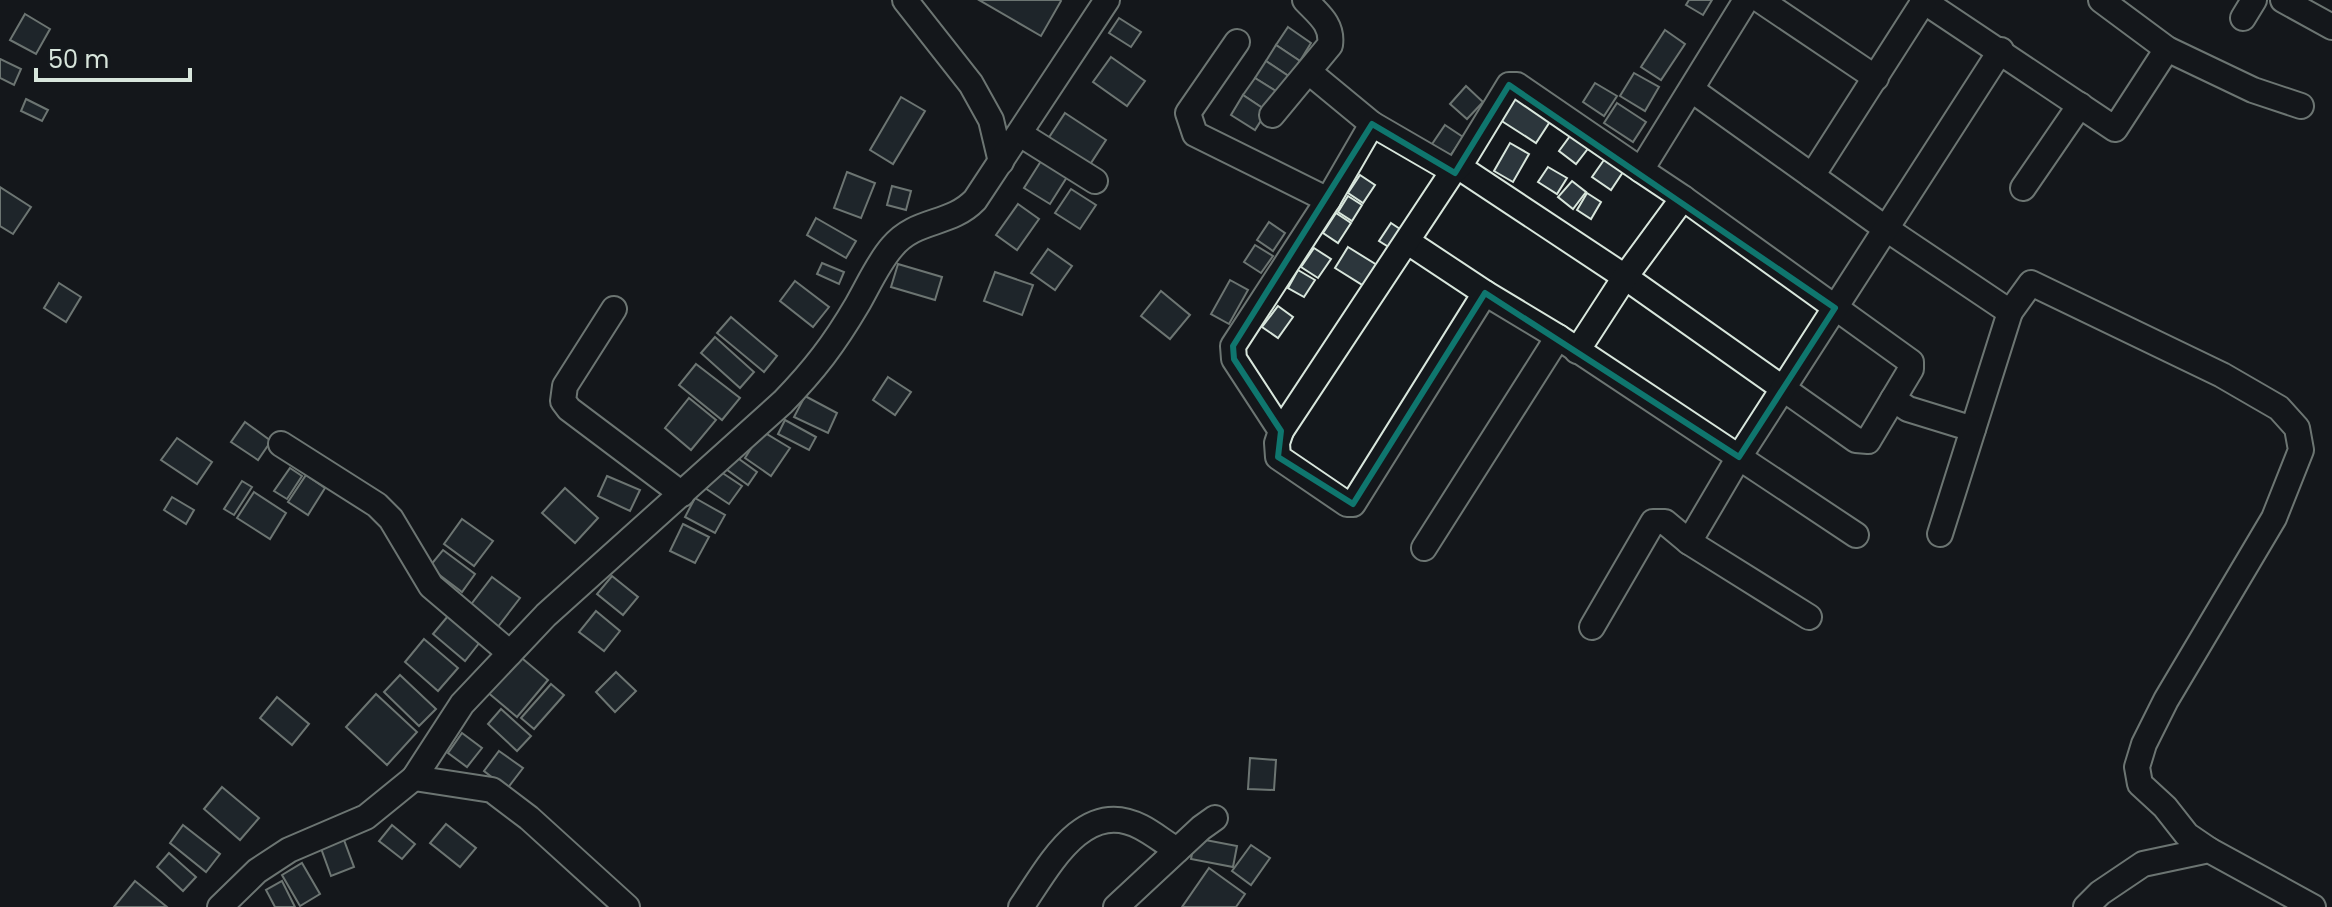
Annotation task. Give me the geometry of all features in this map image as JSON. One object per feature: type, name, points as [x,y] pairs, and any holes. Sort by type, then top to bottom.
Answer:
[{"type":"street","points":[[905,0],[971,84],[991,120],[1001,162]]},
{"type":"street","points":[[220,907],[257,871],[289,850],[366,817],[414,778],[462,704],[546,615],[817,368],[890,248],[907,232],[922,224],[964,212],[1020,134],[1107,0]]},
{"type":"street","points":[[1272,115],[1330,45],[1332,34],[1326,21],[1305,0]]},
{"type":"street","points":[[1641,170],[1746,0]]},
{"type":"street","points":[[1760,0],[1876,78]]},
{"type":"street","points":[[2101,0],[2167,49],[2253,90],[2301,106]]},
{"type":"street","points":[[2283,0],[2330,33]]},
{"type":"street","points":[[1812,176],[1923,1],[2001,50],[2115,129],[2167,49]]},
{"type":"street","points":[[1237,42],[1188,113],[1195,134],[1328,200]]},
{"type":"street","points":[[1689,542],[1739,457],[2001,50]]},
{"type":"street","points":[[1309,72],[1372,124],[1456,169],[1625,277],[1856,440],[1868,441],[1911,369],[1911,362],[1683,198],[1512,84],[1506,87],[1456,169],[1281,431],[1277,443],[1278,457],[1347,504],[1353,504],[1485,293]]},
{"type":"street","points":[[1692,90],[1885,228],[2010,312]]},
{"type":"street","points":[[2023,188],[2080,105]]},
{"type":"street","points":[[1281,431],[1234,359],[1233,346],[1328,200],[1372,124]]},
{"type":"street","points":[[1020,134],[1095,181]]},
{"type":"street","points":[[1424,548],[1567,344],[1625,277],[1683,198]]},
{"type":"street","points":[[1408,242],[1856,535]]},
{"type":"street","points":[[1940,534],[2010,312],[2031,283],[2222,375],[2279,408],[2297,428],[2301,450],[2274,518],[2166,700],[2144,744],[2137,767],[2140,784],[2165,807],[2187,835],[2313,907]]},
{"type":"street","points":[[614,309],[565,386],[563,401],[569,409],[682,494]]},
{"type":"street","points":[[1893,399],[1908,409],[1973,429]]},
{"type":"street","points":[[281,444],[377,505],[391,519],[431,586],[510,653]]},
{"type":"street","points":[[1592,627],[1653,522],[1665,522],[1689,542],[1809,617]]},
{"type":"street","points":[[414,778],[492,790],[529,818],[627,907]]},
{"type":"street","points":[[1116,907],[1215,818]]},
{"type":"street","points":[[1021,907],[1057,855],[1086,826],[1106,819],[1138,825],[1177,850]]},
{"type":"street","points":[[2086,907],[2100,893],[2143,864],[2209,850]]},
{"type":"highlighted area","points":[[1509,85],[1835,308],[1739,457],[1485,293],[1353,504],[1278,457],[1281,431],[1234,359],[1233,346],[1372,124],[1455,173]]},
{"type":"building","points":[[979,0],[1060,0],[1061,1],[1041,36]]},
{"type":"building","points":[[1689,0],[1712,0],[1703,15],[1686,5]]},
{"type":"building","points":[[25,14],[50,29],[36,54],[10,40]]},
{"type":"building","points":[[1119,18],[1141,32],[1131,47],[1109,33]]},
{"type":"building","points":[[1288,27],[1311,43],[1300,61],[1276,45]]},
{"type":"building","points":[[1665,30],[1685,44],[1661,80],[1641,67]]},
{"type":"building","points":[[1276,45],[1300,61],[1290,77],[1266,61]]},
{"type":"building","points":[[1111,57],[1145,81],[1127,106],[1093,82]]},
{"type":"building","points":[[0,59],[21,69],[14,85],[0,78]]},
{"type":"building","points":[[1266,61],[1290,77],[1279,93],[1255,78]]},
{"type":"building","points":[[1634,73],[1659,87],[1645,111],[1620,96]]},
{"type":"building","points":[[1255,78],[1279,93],[1267,111],[1243,95]]},
{"type":"building","points":[[1595,83],[1617,96],[1604,116],[1583,102]]},
{"type":"building","points":[[1466,86],[1483,102],[1467,119],[1450,104]]},
{"type":"building","points":[[1243,95],[1267,111],[1255,130],[1231,115]]},
{"type":"building","points":[[1511,95],[1551,120],[1536,143],[1497,118]]},
{"type":"building","points":[[901,97],[925,111],[893,164],[870,150]]},
{"type":"building","points":[[26,99],[48,110],[42,121],[21,111]]},
{"type":"building","points":[[1617,103],[1646,122],[1633,142],[1604,123]]},
{"type":"building","points":[[1065,113],[1106,140],[1087,169],[1046,142]]},
{"type":"building","points":[[1445,125],[1463,137],[1446,162],[1428,150]]},
{"type":"building","points":[[1573,132],[1590,146],[1576,164],[1559,151]]},
{"type":"building","points":[[1510,143],[1529,154],[1513,182],[1494,171]]},
{"type":"building","points":[[1606,157],[1625,169],[1611,190],[1592,177]]},
{"type":"building","points":[[1041,161],[1067,177],[1050,204],[1024,188]]},
{"type":"building","points":[[1548,167],[1567,178],[1557,194],[1538,182]]},
{"type":"building","points":[[847,172],[875,183],[861,218],[834,208]]},
{"type":"building","points":[[1360,175],[1375,185],[1363,203],[1348,193]]},
{"type":"building","points":[[1572,181],[1586,192],[1573,209],[1558,197]]},
{"type":"building","points":[[892,186],[911,191],[906,210],[887,205]]},
{"type":"building","points":[[0,187],[31,207],[13,234],[0,226]]},
{"type":"building","points":[[1071,189],[1096,205],[1080,229],[1055,213]]},
{"type":"building","points":[[1587,193],[1601,202],[1591,219],[1577,210]]},
{"type":"building","points":[[1348,196],[1362,205],[1352,221],[1338,212]]},
{"type":"building","points":[[1018,204],[1039,219],[1017,250],[996,235]]},
{"type":"building","points":[[1336,213],[1351,223],[1338,243],[1323,233]]},
{"type":"building","points":[[816,218],[856,241],[846,258],[807,235]]},
{"type":"building","points":[[1269,222],[1285,233],[1273,251],[1257,240]]},
{"type":"building","points":[[1391,223],[1403,231],[1392,249],[1379,241]]},
{"type":"building","points":[[1255,245],[1273,256],[1261,273],[1244,262]]},
{"type":"building","points":[[1348,247],[1377,265],[1364,286],[1335,268]]},
{"type":"building","points":[[1314,248],[1331,259],[1318,278],[1301,267]]},
{"type":"building","points":[[1048,249],[1072,266],[1055,290],[1031,273]]},
{"type":"building","points":[[822,263],[844,272],[839,284],[817,274]]},
{"type":"building","points":[[898,264],[942,277],[935,300],[891,287]]},
{"type":"building","points":[[1298,270],[1315,280],[1304,297],[1288,288]]},
{"type":"building","points":[[995,272],[1033,285],[1022,315],[984,301]]},
{"type":"building","points":[[1230,280],[1248,290],[1229,324],[1211,314]]},
{"type":"building","points":[[795,281],[829,307],[813,327],[780,301]]},
{"type":"building","points":[[59,283],[81,297],[66,322],[44,308]]},
{"type":"building","points":[[1161,291],[1190,315],[1170,339],[1141,316]]},
{"type":"building","points":[[1278,306],[1293,317],[1278,338],[1262,327]]},
{"type":"building","points":[[731,317],[777,356],[764,372],[717,333]]},
{"type":"building","points":[[715,337],[754,372],[740,388],[701,353]]},
{"type":"building","points":[[696,364],[740,398],[722,420],[679,385]]},
{"type":"building","points":[[888,377],[911,392],[895,415],[873,400]]},
{"type":"building","points":[[805,396],[837,413],[828,433],[794,417]]},
{"type":"building","points":[[689,398],[716,420],[691,450],[665,428]]},
{"type":"building","points":[[785,420],[816,437],[809,450],[778,434]]},
{"type":"building","points":[[245,422],[271,441],[258,460],[231,442]]},
{"type":"building","points":[[762,431],[790,448],[771,476],[745,458]]},
{"type":"building","points":[[177,438],[212,462],[197,484],[161,460]]},
{"type":"building","points":[[728,451],[757,472],[748,485],[719,464]]},
{"type":"building","points":[[290,468],[302,476],[287,499],[274,491]]},
{"type":"building","points":[[718,470],[742,486],[729,504],[705,488]]},
{"type":"building","points":[[306,475],[325,488],[308,515],[288,502]]},
{"type":"building","points":[[607,476],[640,490],[630,511],[598,496]]},
{"type":"building","points":[[242,481],[252,487],[234,515],[224,509]]},
{"type":"building","points":[[565,488],[598,518],[575,543],[542,513]]},
{"type":"building","points":[[254,492],[286,513],[270,539],[237,518]]},
{"type":"building","points":[[172,497],[194,510],[186,524],[164,510]]},
{"type":"building","points":[[695,498],[725,515],[715,533],[685,517]]},
{"type":"building","points":[[462,519],[493,541],[474,566],[444,544]]},
{"type":"building","points":[[683,524],[709,537],[695,563],[670,551]]},
{"type":"building","points":[[443,550],[475,574],[462,592],[429,567]]},
{"type":"building","points":[[612,576],[638,597],[623,615],[597,594]]},
{"type":"building","points":[[492,577],[520,598],[494,632],[466,611]]},
{"type":"building","points":[[596,611],[620,631],[604,651],[579,632]]},
{"type":"building","points":[[448,616],[480,642],[465,661],[433,634]]},
{"type":"building","points":[[424,639],[458,668],[438,691],[405,662]]},
{"type":"building","points":[[517,654],[548,680],[517,717],[486,691]]},
{"type":"building","points":[[616,672],[636,691],[615,712],[596,692]]},
{"type":"building","points":[[400,675],[436,709],[419,726],[384,692]]},
{"type":"building","points":[[551,684],[564,695],[534,729],[521,718]]},
{"type":"building","points":[[376,694],[417,732],[387,765],[346,727]]},
{"type":"building","points":[[277,697],[309,724],[292,745],[260,718]]},
{"type":"building","points":[[501,709],[531,736],[517,751],[488,724]]},
{"type":"building","points":[[462,733],[482,748],[467,767],[448,753]]},
{"type":"building","points":[[499,751],[523,768],[507,789],[484,771]]},
{"type":"building","points":[[1250,758],[1276,760],[1274,790],[1248,789]]},
{"type":"building","points":[[222,787],[259,818],[240,840],[204,809]]},
{"type":"building","points":[[446,824],[476,848],[460,867],[430,843]]},
{"type":"building","points":[[183,825],[220,854],[206,872],[170,843]]},
{"type":"building","points":[[392,825],[415,844],[402,859],[379,841]]},
{"type":"building","points":[[341,832],[354,867],[331,876],[318,840]]},
{"type":"building","points":[[1195,838],[1237,846],[1233,867],[1191,859]]},
{"type":"building","points":[[1251,845],[1270,858],[1251,885],[1232,871]]},
{"type":"building","points":[[169,853],[196,877],[183,891],[157,867]]},
{"type":"building","points":[[302,863],[320,894],[300,906],[282,875]]},
{"type":"building","points":[[1209,868],[1245,894],[1236,907],[1182,907]]},
{"type":"building","points":[[135,881],[167,907],[114,907]]},
{"type":"building","points":[[282,881],[295,907],[275,907],[266,890]]}]
